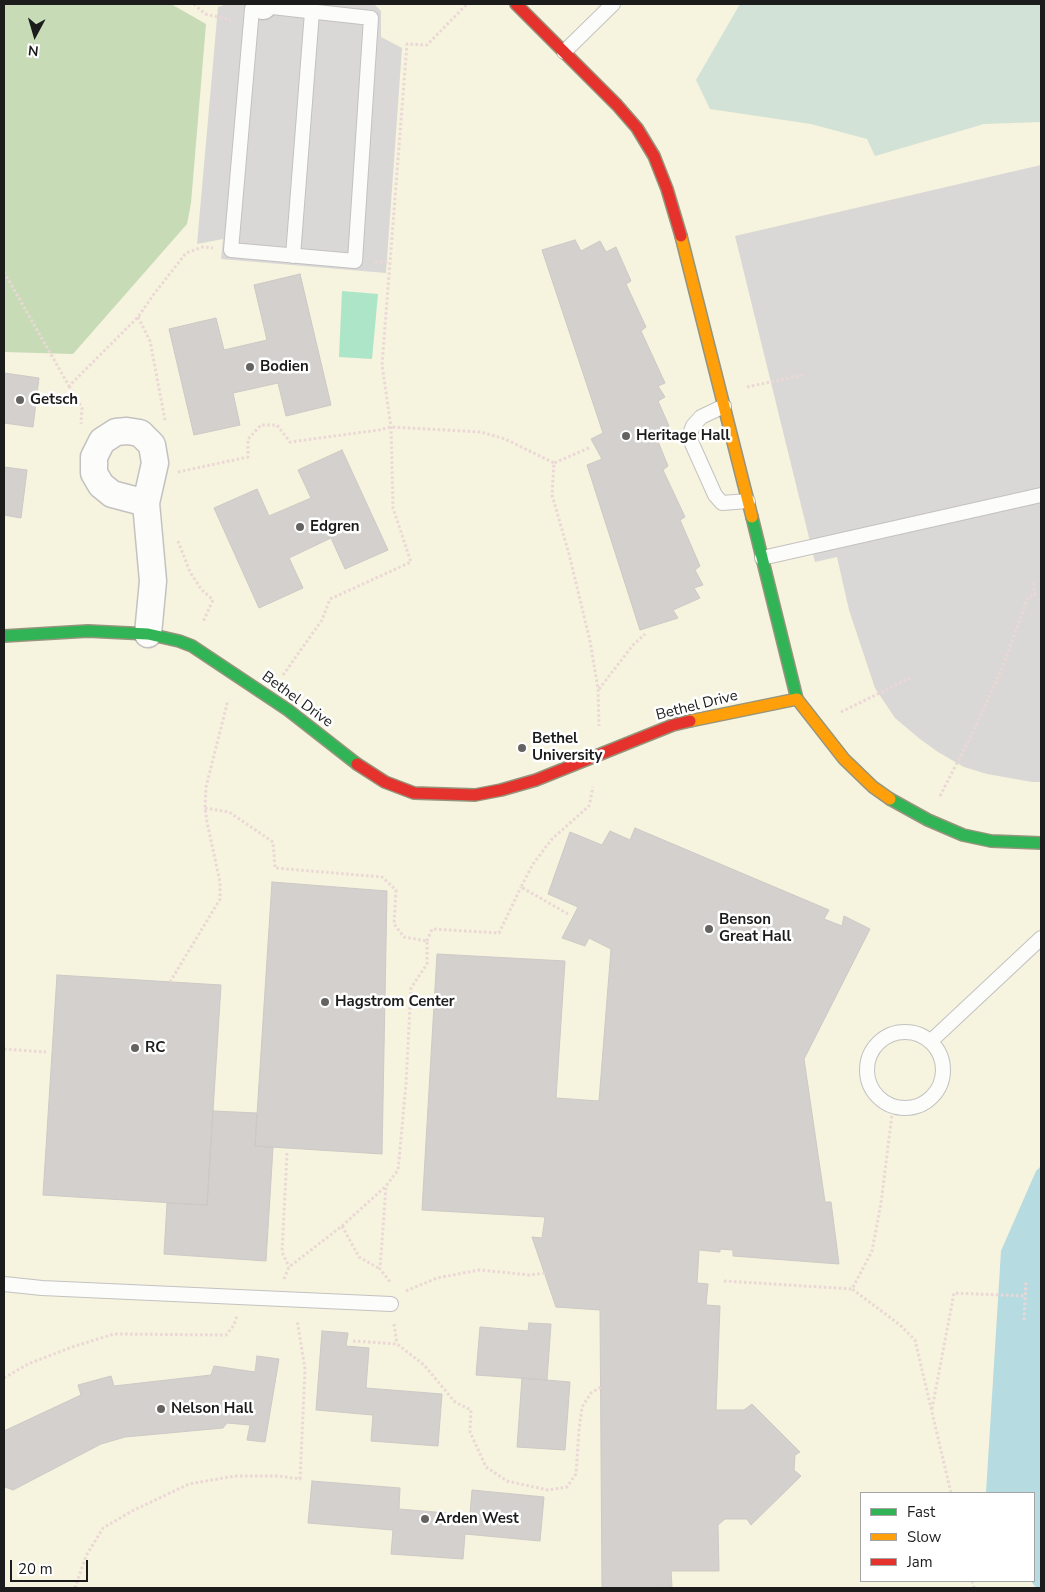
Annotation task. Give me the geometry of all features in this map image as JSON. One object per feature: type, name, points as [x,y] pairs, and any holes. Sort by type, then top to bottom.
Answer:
[{"type":"street","points":[[516,4],[617,105],[637,128],[654,156],[679,226],[797,699],[844,759],[873,786],[899,805],[964,835],[991,840],[1041,843]]},
{"type":"street","points":[[146,503],[152,581],[148,634]]},
{"type":"street","name":"Bethel Drive","points":[[4,636],[88,630],[148,634],[192,646],[267,696],[385,782],[414,793],[442,796],[475,795],[501,790],[536,780],[673,725],[797,699]]},
{"type":"lane","points":[[564,52],[613,4]]},
{"type":"lane","points":[[259,12],[312,12],[371,18],[356,261],[231,250],[259,12]]},
{"type":"lane","points":[[293,256],[312,12]]},
{"type":"lane","points":[[724,406],[701,417],[693,426],[689,437],[715,495],[722,504],[748,501]]},
{"type":"lane","points":[[762,558],[1041,495]]},
{"type":"lane","points":[[931,1041],[1041,938]]},
{"type":"lane","points":[[903,1032],[919,1034],[931,1041],[941,1056],[943,1074],[938,1090],[925,1103],[907,1108],[893,1106],[878,1098],[871,1088],[867,1074],[868,1060],[874,1047],[886,1037],[903,1032]]},
{"type":"lane","points":[[4,1284],[42,1288],[275,1299],[395,1299]]},
{"type":"path","points":[[194,4],[205,14],[259,12]]},
{"type":"path","points":[[267,696],[322,620],[330,599],[411,562],[393,508],[391,427],[382,365],[407,44],[426,45],[467,4]]},
{"type":"path","points":[[4,272],[69,386],[138,317],[186,254],[203,248],[231,250]]},
{"type":"path","points":[[138,317],[150,341],[165,421]]},
{"type":"path","points":[[743,388],[803,375]]},
{"type":"path","points":[[177,464],[178,472],[248,457],[248,439],[261,425],[277,425],[290,442],[391,427],[481,432],[505,440],[554,463],[589,448]]},
{"type":"path","points":[[275,1299],[288,1267],[342,1226],[386,1186],[398,1170],[406,1084],[411,988],[427,964],[427,941],[432,929],[499,933],[533,864],[552,839],[589,806],[596,775],[600,736],[598,689],[590,641],[569,554],[552,495],[554,463]]},
{"type":"path","points":[[177,539],[190,572],[201,589],[213,600],[192,646]]},
{"type":"path","points":[[928,820],[975,728],[999,675],[1028,597],[1035,595],[1033,580]]},
{"type":"path","points":[[598,689],[633,645],[645,634]]},
{"type":"path","points":[[834,716],[912,677]]},
{"type":"path","points":[[170,982],[220,899],[220,882],[205,808],[206,787],[228,697],[235,701]]},
{"type":"path","points":[[205,808],[229,812],[274,842],[275,868],[382,877],[396,890],[394,924],[404,937],[427,941]]},
{"type":"path","points":[[521,887],[568,914]]},
{"type":"path","points":[[4,1049],[46,1052]]},
{"type":"path","points":[[852,1289],[872,1251],[881,1203],[893,1106]]},
{"type":"path","points":[[287,1153],[282,1252],[288,1267]]},
{"type":"path","points":[[380,1269],[386,1186]]},
{"type":"path","points":[[342,1226],[359,1257],[380,1269],[394,1288]]},
{"type":"path","points":[[395,1299],[437,1278],[479,1270],[529,1274],[545,1273]]},
{"type":"path","points":[[724,1281],[852,1289],[900,1325],[915,1340],[951,1492]]},
{"type":"path","points":[[1024,1320],[1026,1281]]},
{"type":"path","points":[[932,1411],[954,1293],[1026,1296]]},
{"type":"path","points":[[4,1378],[28,1364],[72,1347],[114,1334],[226,1335],[234,1325],[245,1297]]},
{"type":"path","points":[[75,1588],[86,1556],[103,1528],[132,1511],[189,1484],[235,1476],[278,1476],[300,1479],[304,1370],[295,1299]]},
{"type":"path","points":[[352,1341],[397,1344],[424,1365],[455,1402],[471,1410],[470,1432],[486,1467],[507,1481],[548,1490],[567,1487],[576,1474],[582,1407],[591,1393],[601,1387]]},
{"type":"shaded area","name":"Bethel University","points":[[4,4],[1041,4],[1041,1588],[4,1588]]},
{"type":"shaded area","points":[[227,4],[374,4],[381,11],[381,37],[402,48],[386,273],[221,259],[223,239],[197,244],[218,7]]},
{"type":"shaded area","points":[[1041,165],[1041,782],[1032,782],[987,774],[964,767],[938,752],[895,718],[875,688],[849,610],[837,557],[815,562],[735,236]]},
{"type":"green space","points":[[4,4],[171,4],[206,24],[191,203],[187,224],[73,354],[4,352]]},
{"type":"green space","points":[[740,4],[1041,4],[1041,122],[984,124],[875,156],[867,139],[811,124],[710,109],[696,80]]},
{"type":"green space","points":[[342,291],[378,294],[372,359],[339,357]]},
{"type":"water","points":[[1041,1166],[1041,1588],[1036,1588],[1032,1582],[1035,1582],[1035,1492],[986,1492],[1001,1251],[1036,1171]]},
{"type":"building","name":"Heritage Hall","points":[[575,240],[581,251],[600,241],[606,252],[616,247],[631,281],[626,284],[646,327],[641,331],[665,383],[658,386],[665,397],[658,401],[669,426],[655,434],[668,466],[663,470],[685,517],[680,520],[700,566],[695,570],[703,585],[694,588],[700,598],[673,610],[678,618],[640,630],[587,465],[602,459],[591,439],[603,433],[542,250]]},
{"type":"building","name":"Bodien","points":[[300,274],[331,405],[286,416],[278,383],[233,393],[240,425],[194,435],[169,329],[216,318],[224,350],[267,340],[254,285]]},
{"type":"building","name":"Getsch","points":[[4,373],[39,378],[33,427],[4,423]]},
{"type":"building","name":"Edgren","points":[[342,450],[388,550],[345,569],[331,538],[289,558],[303,588],[259,608],[214,508],[257,489],[269,516],[311,498],[298,470]]},
{"type":"building","points":[[4,467],[27,470],[21,518],[4,515]]},
{"type":"building","points":[[635,828],[829,910],[824,919],[842,926],[844,916],[870,929],[804,1059],[825,1202],[831,1202],[839,1264],[733,1256],[733,1250],[720,1249],[720,1252],[699,1250],[697,1283],[708,1284],[706,1305],[720,1306],[716,1410],[744,1410],[752,1404],[800,1452],[795,1455],[794,1470],[801,1476],[751,1525],[747,1519],[725,1519],[718,1525],[719,1571],[671,1571],[672,1587],[602,1588],[600,1310],[556,1307],[532,1237],[542,1238],[545,1217],[422,1210],[437,954],[565,961],[556,1098],[599,1101],[611,949],[589,938],[585,946],[562,938],[578,907],[548,894],[570,832],[602,845],[610,831],[630,840]]},
{"type":"building","name":"Hagstrom Center","points":[[272,882],[387,891],[382,1154],[255,1146]]},
{"type":"building","name":"RC","points":[[57,975],[221,985],[207,1205],[43,1195]]},
{"type":"building","points":[[213,1111],[257,1113],[255,1146],[273,1147],[266,1261],[164,1254],[167,1203],[207,1205]]},
{"type":"building","points":[[529,1323],[551,1324],[547,1380],[476,1375],[480,1327],[528,1331]]},
{"type":"building","points":[[322,1331],[348,1333],[346,1346],[369,1348],[366,1388],[442,1394],[438,1446],[371,1441],[373,1415],[316,1410]]},
{"type":"building","name":"Nelson Hall","points":[[257,1356],[279,1359],[265,1442],[247,1440],[250,1425],[227,1423],[223,1428],[125,1437],[101,1444],[13,1490],[4,1488],[4,1431],[81,1395],[78,1385],[111,1376],[114,1386],[211,1375],[214,1366],[255,1372]]},
{"type":"building","points":[[522,1378],[570,1382],[565,1450],[517,1447]]},
{"type":"building","name":"Arden West","points":[[312,1481],[400,1488],[399,1509],[470,1515],[472,1490],[544,1497],[540,1541],[465,1534],[463,1559],[391,1554],[393,1530],[308,1523]]},
{"type":"traffic: fast","points":[[752,517],[797,699]]},
{"type":"traffic: fast","points":[[4,636],[88,631],[148,634],[179,641],[192,646],[288,710],[357,764]]},
{"type":"traffic: fast","points":[[890,799],[928,820],[963,835],[991,841],[1041,843]]},
{"type":"traffic: slow","points":[[681,236],[752,517]]},
{"type":"traffic: slow","points":[[690,721],[797,699],[844,759],[873,787],[890,799]]},
{"type":"traffic: jam","points":[[516,4],[617,105],[637,128],[654,156],[667,189],[681,236]]},
{"type":"traffic: jam","points":[[357,764],[385,782],[414,793],[475,795],[536,780],[673,725],[690,721]]},
{"type":"place","name":"Bodien","points":[[250,367]]},
{"type":"place","name":"Getsch","points":[[20,400]]},
{"type":"place","name":"Heritage Hall","points":[[626,436]]},
{"type":"place","name":"Edgren","points":[[300,527]]},
{"type":"place","name":"Bethel University","points":[[522,748]]},
{"type":"place","name":"Benson Great Hall","points":[[709,929]]},
{"type":"place","name":"Hagstrom Center","points":[[325,1002]]},
{"type":"place","name":"RC","points":[[135,1048]]},
{"type":"place","name":"Nelson Hall","points":[[161,1409]]},
{"type":"place","name":"Arden West","points":[[425,1519]]}]
